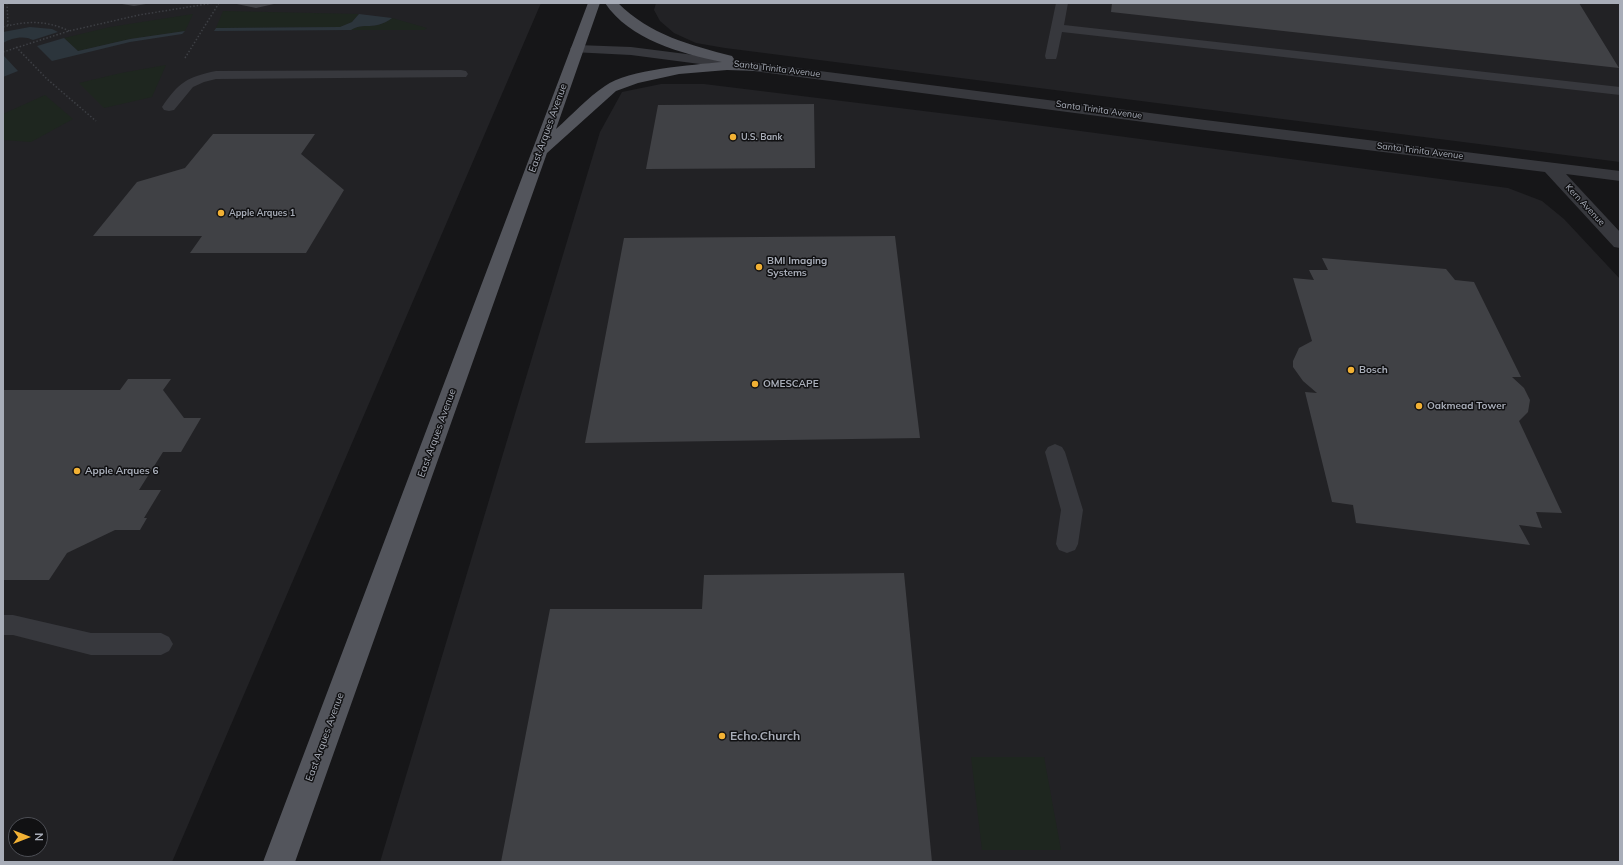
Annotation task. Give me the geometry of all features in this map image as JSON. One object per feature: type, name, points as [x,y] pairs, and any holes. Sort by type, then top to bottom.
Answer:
[{"type":"main road","name":"East Arques Avenue","points":[[279,862],[594,3]]},
{"type":"main road","points":[[612,3],[621,14],[657,39],[700,53],[761,67]]},
{"type":"main road","points":[[539,152],[611,88],[634,79],[679,70],[727,66],[761,67]]},
{"type":"street","name":"Santa Trinita Avenue","points":[[577,49],[631,51],[1205,125],[1620,176]]},
{"type":"street","name":"Kern Avenue","points":[[1550,167],[1620,243]]},
{"type":"lane","points":[[1051,56],[1062,3]]},
{"type":"lane","points":[[1057,28],[1620,91]]},
{"type":"lane","points":[[169,108],[184,87],[202,78],[216,75],[461,74]]},
{"type":"lane","points":[[1055,452],[1072,510],[1067,544]]},
{"type":"lane","points":[[3,625],[13,625],[91,644],[161,644]]},
{"type":"path","points":[[7,3],[8,26]]},
{"type":"path","points":[[3,52],[69,31],[139,15],[213,3]]},
{"type":"path","points":[[3,28],[42,21],[58,25],[69,31]]},
{"type":"path","points":[[16,47],[47,79],[96,121]]},
{"type":"shaded area","points":[[3,3],[541,3],[172,862],[3,862]]},
{"type":"shaded area","points":[[656,3],[1620,3],[1620,162],[725,48],[696,43],[674,33],[660,21],[654,10]]},
{"type":"shaded area","points":[[223,11],[359,14],[352,22],[340,27],[216,28]]},
{"type":"shaded area","points":[[193,14],[185,31],[130,39],[78,51],[64,38],[110,27]]},
{"type":"shaded area","points":[[359,14],[392,18],[380,24],[351,30],[214,31],[216,28],[340,27],[352,22]]},
{"type":"shaded area","points":[[392,18],[427,28],[424,30],[351,30],[380,24]]},
{"type":"shaded area","points":[[30,27],[52,29],[58,32],[33,40],[29,38],[18,38],[3,43],[3,32]]},
{"type":"shaded area","points":[[185,31],[182,34],[130,42],[52,61],[37,46],[64,38],[78,51],[130,39]]},
{"type":"shaded area","points":[[4,56],[18,71],[3,77],[3,57]]},
{"type":"shaded area","points":[[166,65],[152,97],[104,108],[79,83],[121,73]]},
{"type":"shaded area","points":[[661,84],[704,84],[1013,122],[1508,188],[1542,201],[1564,219],[1620,279],[1620,862],[380,862],[600,132],[622,92]]},
{"type":"shaded area","points":[[45,95],[73,119],[31,142],[3,140],[3,114]]},
{"type":"shaded area","points":[[971,757],[1044,757],[1061,850],[982,850]]},
{"type":"building","points":[[116,3],[146,3],[146,4],[134,6]]},
{"type":"building","points":[[232,3],[274,3],[274,4],[256,8]]},
{"type":"building","points":[[1112,3],[1579,3],[1619,68],[1111,12]]},
{"type":"building","name":"U.S. Bank","points":[[814,104],[815,168],[646,169],[658,105]]},
{"type":"building","name":"Apple Arques 1","points":[[213,134],[315,134],[301,154],[344,190],[306,253],[190,253],[202,236],[93,236],[137,182],[185,168]]},
{"type":"building","points":[[895,236],[920,438],[585,443],[624,238]]},
{"type":"building","name":"Oakmead Tower","points":[[1322,258],[1446,269],[1455,280],[1474,282],[1521,377],[1512,377],[1524,388],[1530,400],[1528,412],[1519,421],[1562,513],[1536,512],[1542,528],[1519,525],[1530,545],[1356,523],[1353,505],[1332,502],[1305,392],[1317,393],[1303,381],[1293,367],[1293,361],[1299,348],[1312,341],[1293,278],[1314,280],[1309,270],[1328,270]]},
{"type":"building","name":"Apple Arques 6","points":[[128,379],[171,379],[163,390],[184,418],[201,418],[181,452],[163,452],[139,490],[161,490],[144,518],[147,518],[140,530],[115,530],[67,553],[49,580],[3,580],[3,390],[120,390]]},
{"type":"building","name":"Echo.Church","points":[[904,573],[932,862],[501,862],[550,609],[702,609],[704,575]]},
{"type":"place","name":"U.S. Bank","points":[[733,137]]},
{"type":"place","name":"Apple Arques 1","points":[[221,213]]},
{"type":"place","name":"BMI Imaging Systems","points":[[759,267]]},
{"type":"place","name":"Bosch","points":[[1351,370]]},
{"type":"place","name":"OMESCAPE","points":[[755,384]]},
{"type":"place","name":"Oakmead Tower","points":[[1419,406]]},
{"type":"place","name":"Apple Arques 6","points":[[77,471]]},
{"type":"place","name":"Echo.Church","points":[[722,736]]}]
